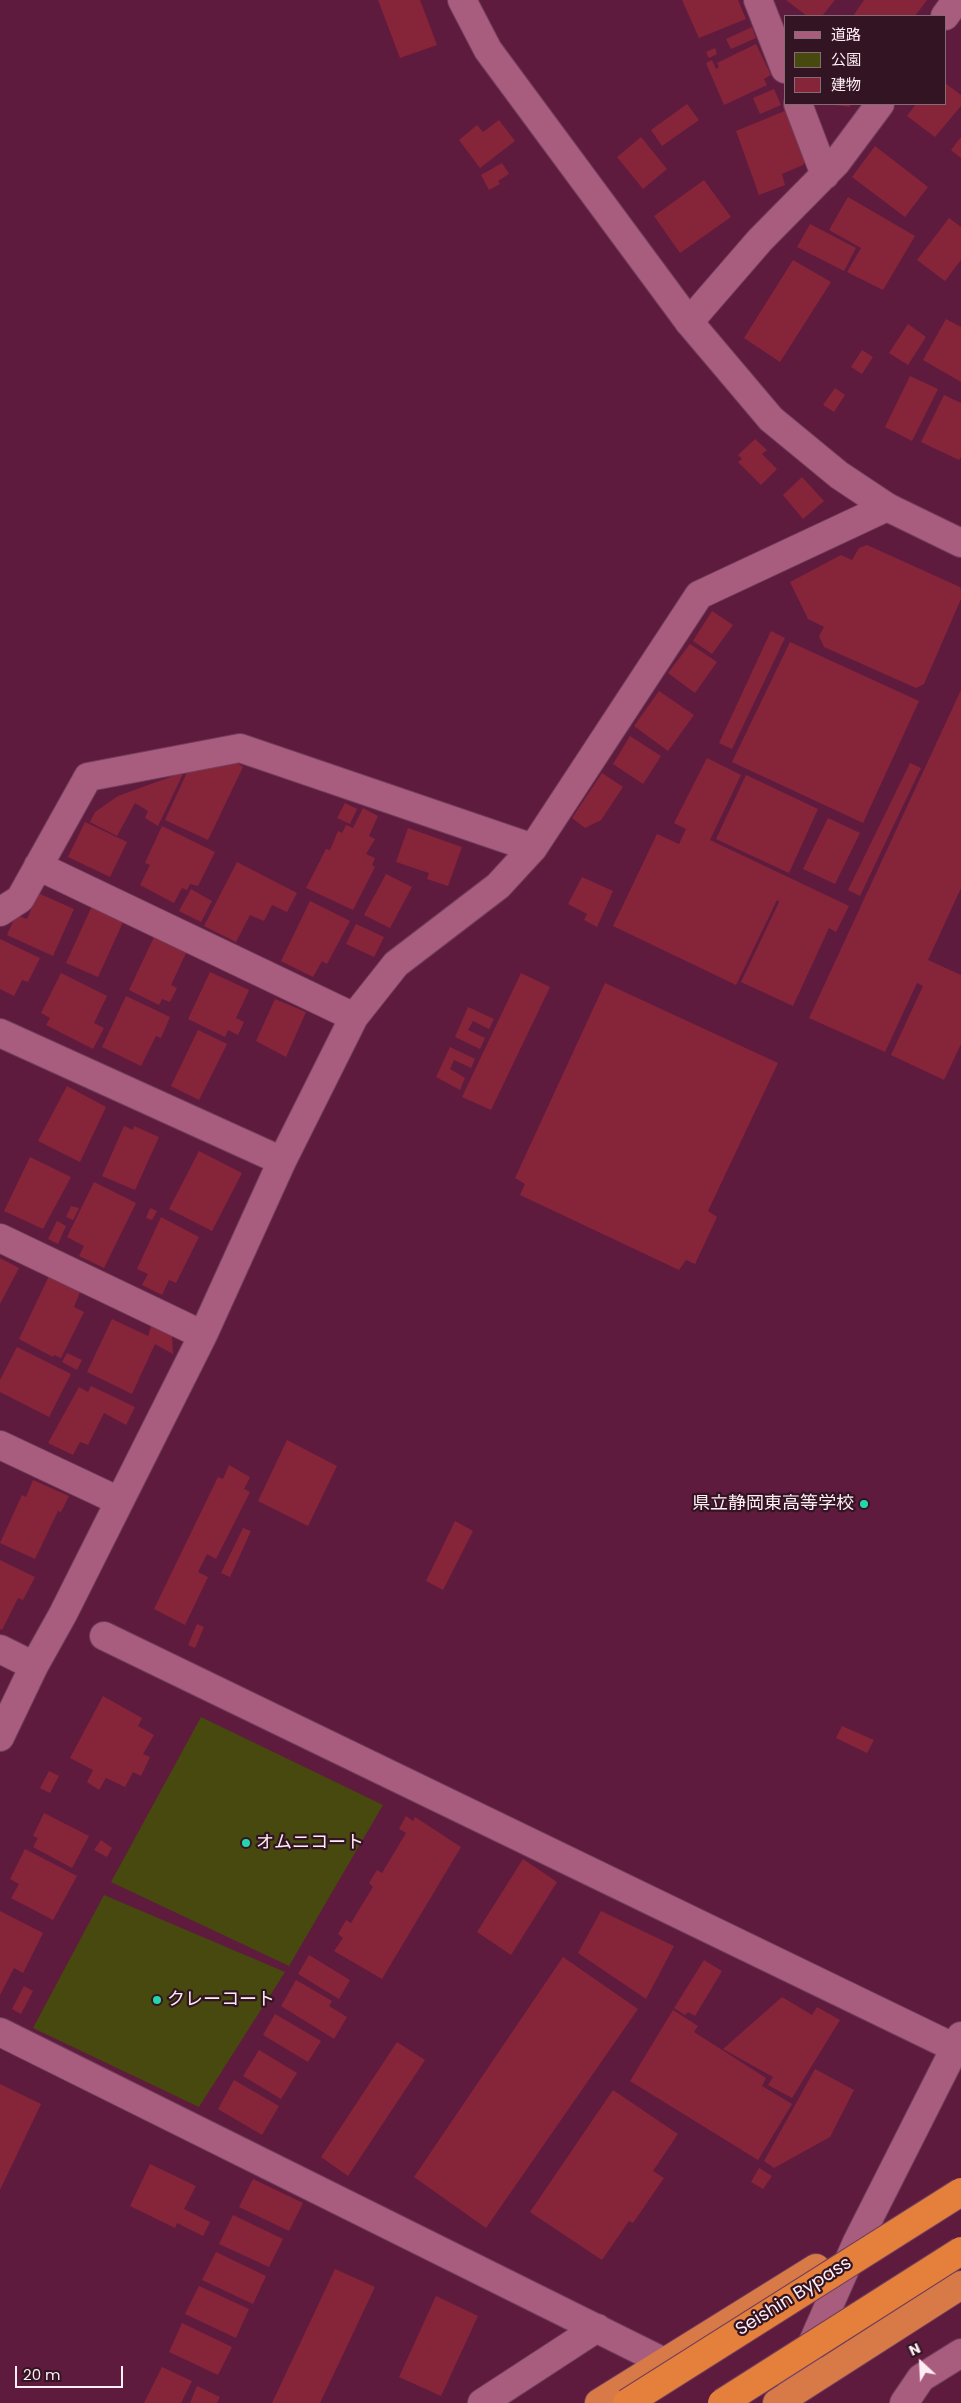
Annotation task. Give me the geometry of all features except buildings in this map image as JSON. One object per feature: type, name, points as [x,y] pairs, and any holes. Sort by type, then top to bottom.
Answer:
[{"type":"highway","points":[[599,2403],[961,2177]]},
{"type":"highway","name":"Seishin Bypass","points":[[627,2403],[961,2192]]},
{"type":"highway","points":[[722,2403],[961,2251]]},
{"type":"highway","points":[[785,2400],[961,2285]]},
{"type":"street","points":[[462,0],[488,50],[689,322],[771,419],[839,475],[887,507],[961,543]]},
{"type":"street","points":[[758,0],[784,66]]},
{"type":"street","points":[[798,105],[825,175]]},
{"type":"street","points":[[689,322],[760,240],[825,175],[879,105]]},
{"type":"street","points":[[0,1737],[34,1666],[63,1614],[203,1335],[282,1161],[354,1017],[396,964],[498,886],[533,848],[699,595],[887,507]]},
{"type":"street","points":[[0,912],[20,899],[88,777],[240,748],[533,848]]},
{"type":"street","points":[[38,866],[354,1017]]},
{"type":"street","points":[[0,1033],[282,1161]]},
{"type":"street","points":[[0,1238],[203,1335]]},
{"type":"street","points":[[0,1445],[119,1501]]},
{"type":"street","points":[[104,1636],[958,2042],[857,2242],[785,2400]]},
{"type":"street","points":[[0,1649],[34,1666]]},
{"type":"street","points":[[0,2032],[664,2362]]},
{"type":"street","points":[[482,2403],[597,2328]]},
{"type":"street","points":[[904,2403],[921,2378],[961,2353]]},
{"type":"green space","name":"オムニコート","points":[[201,1717],[383,1805],[289,1966],[111,1882]]},
{"type":"green space","name":"クレーコート","points":[[104,1895],[285,1972],[199,2107],[33,2028]]},
{"type":"place","name":"県立静岡東高等学校","points":[[864,1504]]},
{"type":"place","name":"オムニコート","points":[[246,1843]]},
{"type":"place","name":"クレーコート","points":[[157,2000]]}]
